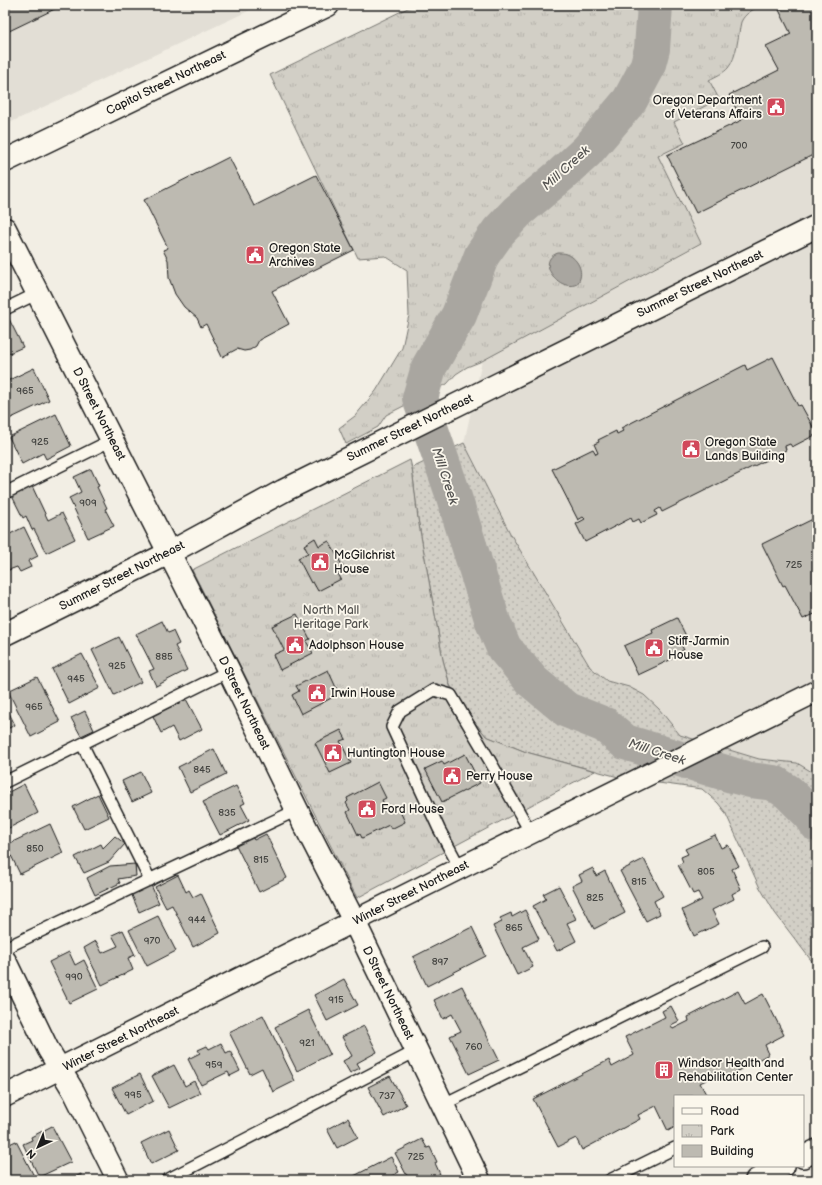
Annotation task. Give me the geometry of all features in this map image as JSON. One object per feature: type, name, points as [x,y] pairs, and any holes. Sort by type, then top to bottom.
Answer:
[{"type":"main road","name":"Capitol Street Northeast","points":[[5,161],[328,5]]},
{"type":"main road","name":"Summer Street Northeast","points":[[5,634],[169,553],[283,491],[817,226]]},
{"type":"main road","name":"D Street Northeast","points":[[5,228],[354,922],[479,1180]]},
{"type":"street","name":"Winter Street Northeast","points":[[5,1096],[60,1070],[460,868],[817,691]]},
{"type":"street","points":[[5,960],[48,1049],[74,1092],[118,1180]]},
{"type":"street","points":[[756,1180],[782,1167]]},
{"type":"lane","points":[[5,309],[38,293]]},
{"type":"lane","points":[[5,493],[112,440]]},
{"type":"lane","points":[[5,782],[229,671]]},
{"type":"lane","points":[[460,868],[439,829],[392,727],[400,711],[434,690],[451,695],[531,833]]},
{"type":"lane","points":[[82,744],[150,880]]},
{"type":"lane","points":[[5,948],[297,810]]},
{"type":"lane","points":[[442,1105],[762,948]]},
{"type":"lane","points":[[167,1180],[416,1051]]},
{"type":"lane","points":[[610,1180],[674,1148]]},
{"type":"shaded area","points":[[5,5],[261,5],[5,125]]},
{"type":"shaded area","points":[[761,5],[817,5],[817,775],[797,763],[759,759],[680,735],[659,709],[629,687],[607,681],[590,668],[511,535],[464,443],[482,361],[701,244],[658,156],[674,122],[719,99],[709,80],[724,72],[733,61],[743,17],[748,12]]},
{"type":"shaded area","points":[[558,253],[564,253],[571,256],[578,263],[581,271],[577,284],[570,286],[563,284],[552,275],[548,262],[551,257]]},
{"type":"green space","points":[[414,5],[761,5],[747,14],[741,22],[731,64],[724,71],[709,80],[719,99],[674,122],[685,143],[658,156],[701,243],[482,361],[467,367],[456,374],[447,384],[386,415],[378,427],[346,444],[339,428],[355,416],[376,391],[402,348],[409,315],[407,270],[385,256],[358,258],[270,75]]},
{"type":"green space","points":[[464,443],[511,535],[590,667],[607,681],[629,687],[644,695],[659,709],[680,735],[759,759],[797,763],[817,775],[817,968],[775,913],[759,886],[725,812],[718,803],[702,789],[622,778],[526,752],[486,736],[472,719],[450,685],[443,660],[418,519],[412,468]]},
{"type":"green space","name":"North Mall Heritage Park","points":[[410,460],[418,519],[443,660],[450,686],[472,719],[486,736],[526,752],[595,771],[357,898],[192,570]]},
{"type":"building","points":[[5,5],[63,5],[5,33]]},
{"type":"building","name":"Oregon Department of Veterans Affairs","points":[[788,5],[817,5],[817,153],[696,213],[667,155],[742,120],[729,95],[779,70],[766,46],[791,34],[779,10]]},
{"type":"building","name":"Oregon State Archives","points":[[229,157],[254,206],[316,175],[354,250],[272,291],[289,324],[259,340],[256,346],[250,350],[244,351],[237,349],[222,357],[206,324],[201,327],[197,318],[184,307],[175,294],[169,278],[168,260],[163,250],[168,248],[144,200]]},
{"type":"building","points":[[8,317],[23,347],[5,355],[5,318]]},
{"type":"building","name":"Oregon State Lands Building","points":[[773,357],[798,406],[801,405],[817,434],[792,447],[790,444],[785,446],[786,450],[662,512],[660,508],[655,511],[657,515],[641,523],[639,519],[633,522],[631,518],[585,542],[576,524],[585,519],[583,517],[578,520],[552,469],[593,449],[596,454],[598,453],[594,444],[599,442],[598,440],[616,431],[617,434],[623,431],[621,428],[745,365],[747,370]]},
{"type":"building","points":[[34,368],[49,400],[5,421],[5,382]]},
{"type":"building","points":[[56,414],[71,446],[46,459],[43,453],[22,464],[9,437]]},
{"type":"building","points":[[91,469],[99,486],[97,487],[107,508],[105,509],[114,526],[88,538],[69,498],[81,492],[74,477]]},
{"type":"building","points":[[32,486],[48,520],[62,513],[75,539],[46,553],[34,529],[32,530],[26,516],[23,518],[12,496]]},
{"type":"building","points":[[817,517],[817,613],[803,619],[785,585],[783,586],[762,544]]},
{"type":"building","points":[[24,527],[38,556],[28,561],[31,567],[20,572],[17,567],[6,571],[5,541],[8,540],[6,536]]},
{"type":"building","name":"McGilchrist House","points":[[315,538],[319,546],[329,541],[343,567],[336,570],[341,579],[318,591],[313,582],[311,583],[298,558],[308,553],[304,545]]},
{"type":"building","name":"Adolphson House","points":[[297,614],[310,639],[306,641],[313,653],[280,670],[273,655],[284,650],[272,626]]},
{"type":"building","name":"Stiff-Jarmin House","points":[[677,618],[686,636],[678,639],[684,650],[670,656],[672,659],[638,675],[624,646],[653,633],[652,630]]},
{"type":"building","points":[[162,621],[168,633],[173,631],[179,644],[175,646],[187,670],[156,686],[149,671],[154,669],[136,634]]},
{"type":"building","points":[[119,637],[141,682],[114,695],[92,650]]},
{"type":"building","points":[[82,654],[100,688],[69,704],[52,669]]},
{"type":"building","name":"Irwin House","points":[[328,670],[339,694],[301,714],[292,695],[299,691],[296,686]]},
{"type":"building","points":[[37,677],[60,722],[31,737],[8,691]]},
{"type":"building","points":[[186,699],[202,729],[179,741],[172,727],[161,733],[153,716]]},
{"type":"building","points":[[5,705],[15,725],[5,730]]},
{"type":"building","points":[[85,711],[94,730],[81,736],[71,718]]},
{"type":"building","name":"Huntington House","points":[[341,730],[346,739],[340,741],[351,763],[330,773],[315,743]]},
{"type":"building","points":[[214,749],[226,774],[190,792],[178,767]]},
{"type":"building","name":"Perry House","points":[[465,754],[480,783],[442,802],[425,769],[442,761],[444,765]]},
{"type":"building","points":[[141,772],[151,793],[132,802],[122,781]]},
{"type":"building","name":"Ford House","points":[[378,782],[386,798],[382,800],[388,812],[398,807],[405,822],[391,829],[389,825],[362,838],[360,834],[358,835],[347,812],[350,810],[346,803],[348,801],[347,798]]},
{"type":"building","points":[[24,784],[38,813],[5,830],[5,794]]},
{"type":"building","points":[[236,786],[245,803],[241,805],[249,820],[220,835],[203,802]]},
{"type":"building","points":[[98,794],[109,817],[84,829],[73,807]]},
{"type":"building","points":[[50,824],[63,853],[20,874],[6,845]]},
{"type":"building","points":[[250,833],[254,840],[266,834],[287,878],[259,892],[234,841]]},
{"type":"building","points":[[715,835],[721,848],[728,845],[739,866],[732,869],[741,889],[732,894],[734,899],[712,910],[719,924],[694,936],[682,910],[702,900],[698,892],[693,894],[678,865],[683,862],[681,857],[688,854],[685,849]]},
{"type":"building","points":[[115,836],[125,844],[109,862],[84,873],[75,857],[101,844],[103,848]]},
{"type":"building","points":[[644,859],[663,896],[654,901],[660,914],[646,921],[620,871]]},
{"type":"building","points":[[135,864],[136,876],[118,879],[120,883],[95,895],[87,878],[110,866]]},
{"type":"building","points":[[593,868],[596,876],[605,871],[625,913],[594,929],[572,886],[582,881],[579,875]]},
{"type":"building","points":[[178,875],[186,892],[189,890],[193,897],[201,893],[220,933],[193,947],[172,905],[166,908],[155,887]]},
{"type":"building","points":[[151,885],[159,903],[139,912],[131,893]]},
{"type":"building","points":[[559,886],[576,919],[567,923],[576,941],[557,951],[533,906],[546,899],[543,894]]},
{"type":"building","points":[[525,910],[539,939],[523,947],[533,967],[517,975],[493,926],[502,922],[500,918],[511,913],[512,917]]},
{"type":"building","points":[[158,916],[176,951],[147,966],[129,930]]},
{"type":"building","points":[[472,927],[486,956],[427,986],[413,957]]},
{"type":"building","points":[[123,930],[135,955],[128,958],[133,970],[102,985],[84,948],[96,941],[102,953],[118,946],[112,935]]},
{"type":"building","points":[[69,952],[75,965],[84,960],[98,989],[69,1003],[49,962]]},
{"type":"building","points":[[344,979],[358,1005],[327,1021],[314,995]]},
{"type":"building","points":[[462,986],[499,1060],[469,1074],[450,1036],[461,1031],[452,1014],[443,1019],[434,1000]]},
{"type":"building","name":"Windsor Health and Rehabilitation Center","points":[[738,991],[745,1004],[763,994],[784,1035],[765,1045],[769,1054],[721,1080],[718,1074],[700,1083],[706,1095],[674,1095],[674,1128],[668,1131],[656,1106],[638,1115],[640,1119],[582,1150],[576,1138],[558,1147],[533,1099],[609,1060],[612,1067],[634,1055],[625,1037],[665,1017],[662,1011],[671,1006],[679,1021],[671,1025],[673,1029],[689,1021],[688,1017]]},
{"type":"building","points":[[308,1010],[330,1054],[297,1071],[275,1027]]},
{"type":"building","points":[[263,1015],[295,1081],[273,1092],[262,1068],[250,1074],[229,1032]]},
{"type":"building","points":[[364,1026],[377,1052],[357,1063],[360,1068],[350,1073],[343,1061],[352,1056],[342,1037]]},
{"type":"building","points":[[221,1043],[226,1053],[230,1051],[240,1071],[230,1076],[228,1072],[201,1085],[188,1059],[200,1053],[198,1050],[207,1046],[209,1049]]},
{"type":"building","points":[[174,1065],[185,1086],[194,1081],[200,1093],[169,1108],[152,1076]]},
{"type":"building","points":[[140,1074],[153,1101],[126,1115],[112,1088]]},
{"type":"building","points":[[390,1076],[406,1105],[384,1117],[368,1087]]},
{"type":"building","points":[[348,1118],[358,1137],[337,1148],[327,1129]]},
{"type":"building","points":[[52,1126],[71,1162],[39,1177],[23,1144],[32,1140],[31,1137]]},
{"type":"building","points":[[169,1129],[179,1150],[151,1164],[141,1143]]},
{"type":"building","points":[[422,1139],[427,1148],[430,1147],[437,1162],[435,1163],[440,1174],[427,1180],[409,1180],[395,1153]]},
{"type":"building","points":[[16,1141],[36,1180],[5,1180],[5,1146]]},
{"type":"building","points":[[391,1157],[399,1172],[388,1178],[389,1180],[356,1180],[354,1176]]},
{"type":"building","points":[[81,1174],[83,1180],[69,1180]]},
{"type":"waterway","name":"Mill Creek","points":[[655,5],[652,49],[647,68],[630,100],[587,151],[518,211],[499,231],[482,255],[459,315],[429,367],[420,398],[453,494],[493,622],[504,648],[532,681],[567,710],[605,725],[625,742],[750,780],[774,783],[788,792],[811,815],[817,824]]},
{"type":"place","name":"Oregon Department of Veterans Affairs","points":[[776,107]]},
{"type":"place","name":"Oregon State Archives","points":[[255,255]]},
{"type":"place","name":"Oregon State Lands Building","points":[[691,449]]},
{"type":"place","name":"McGilchrist House","points":[[320,562]]},
{"type":"place","name":"Adolphson House","points":[[295,645]]},
{"type":"place","name":"Stiff-Jarmin House","points":[[654,648]]},
{"type":"place","name":"Irwin House","points":[[317,693]]},
{"type":"place","name":"Huntington House","points":[[333,753]]},
{"type":"place","name":"Perry House","points":[[452,776]]},
{"type":"place","name":"Ford House","points":[[367,809]]},
{"type":"place","name":"Windsor Health and Rehabilitation Center","points":[[664,1070]]}]
